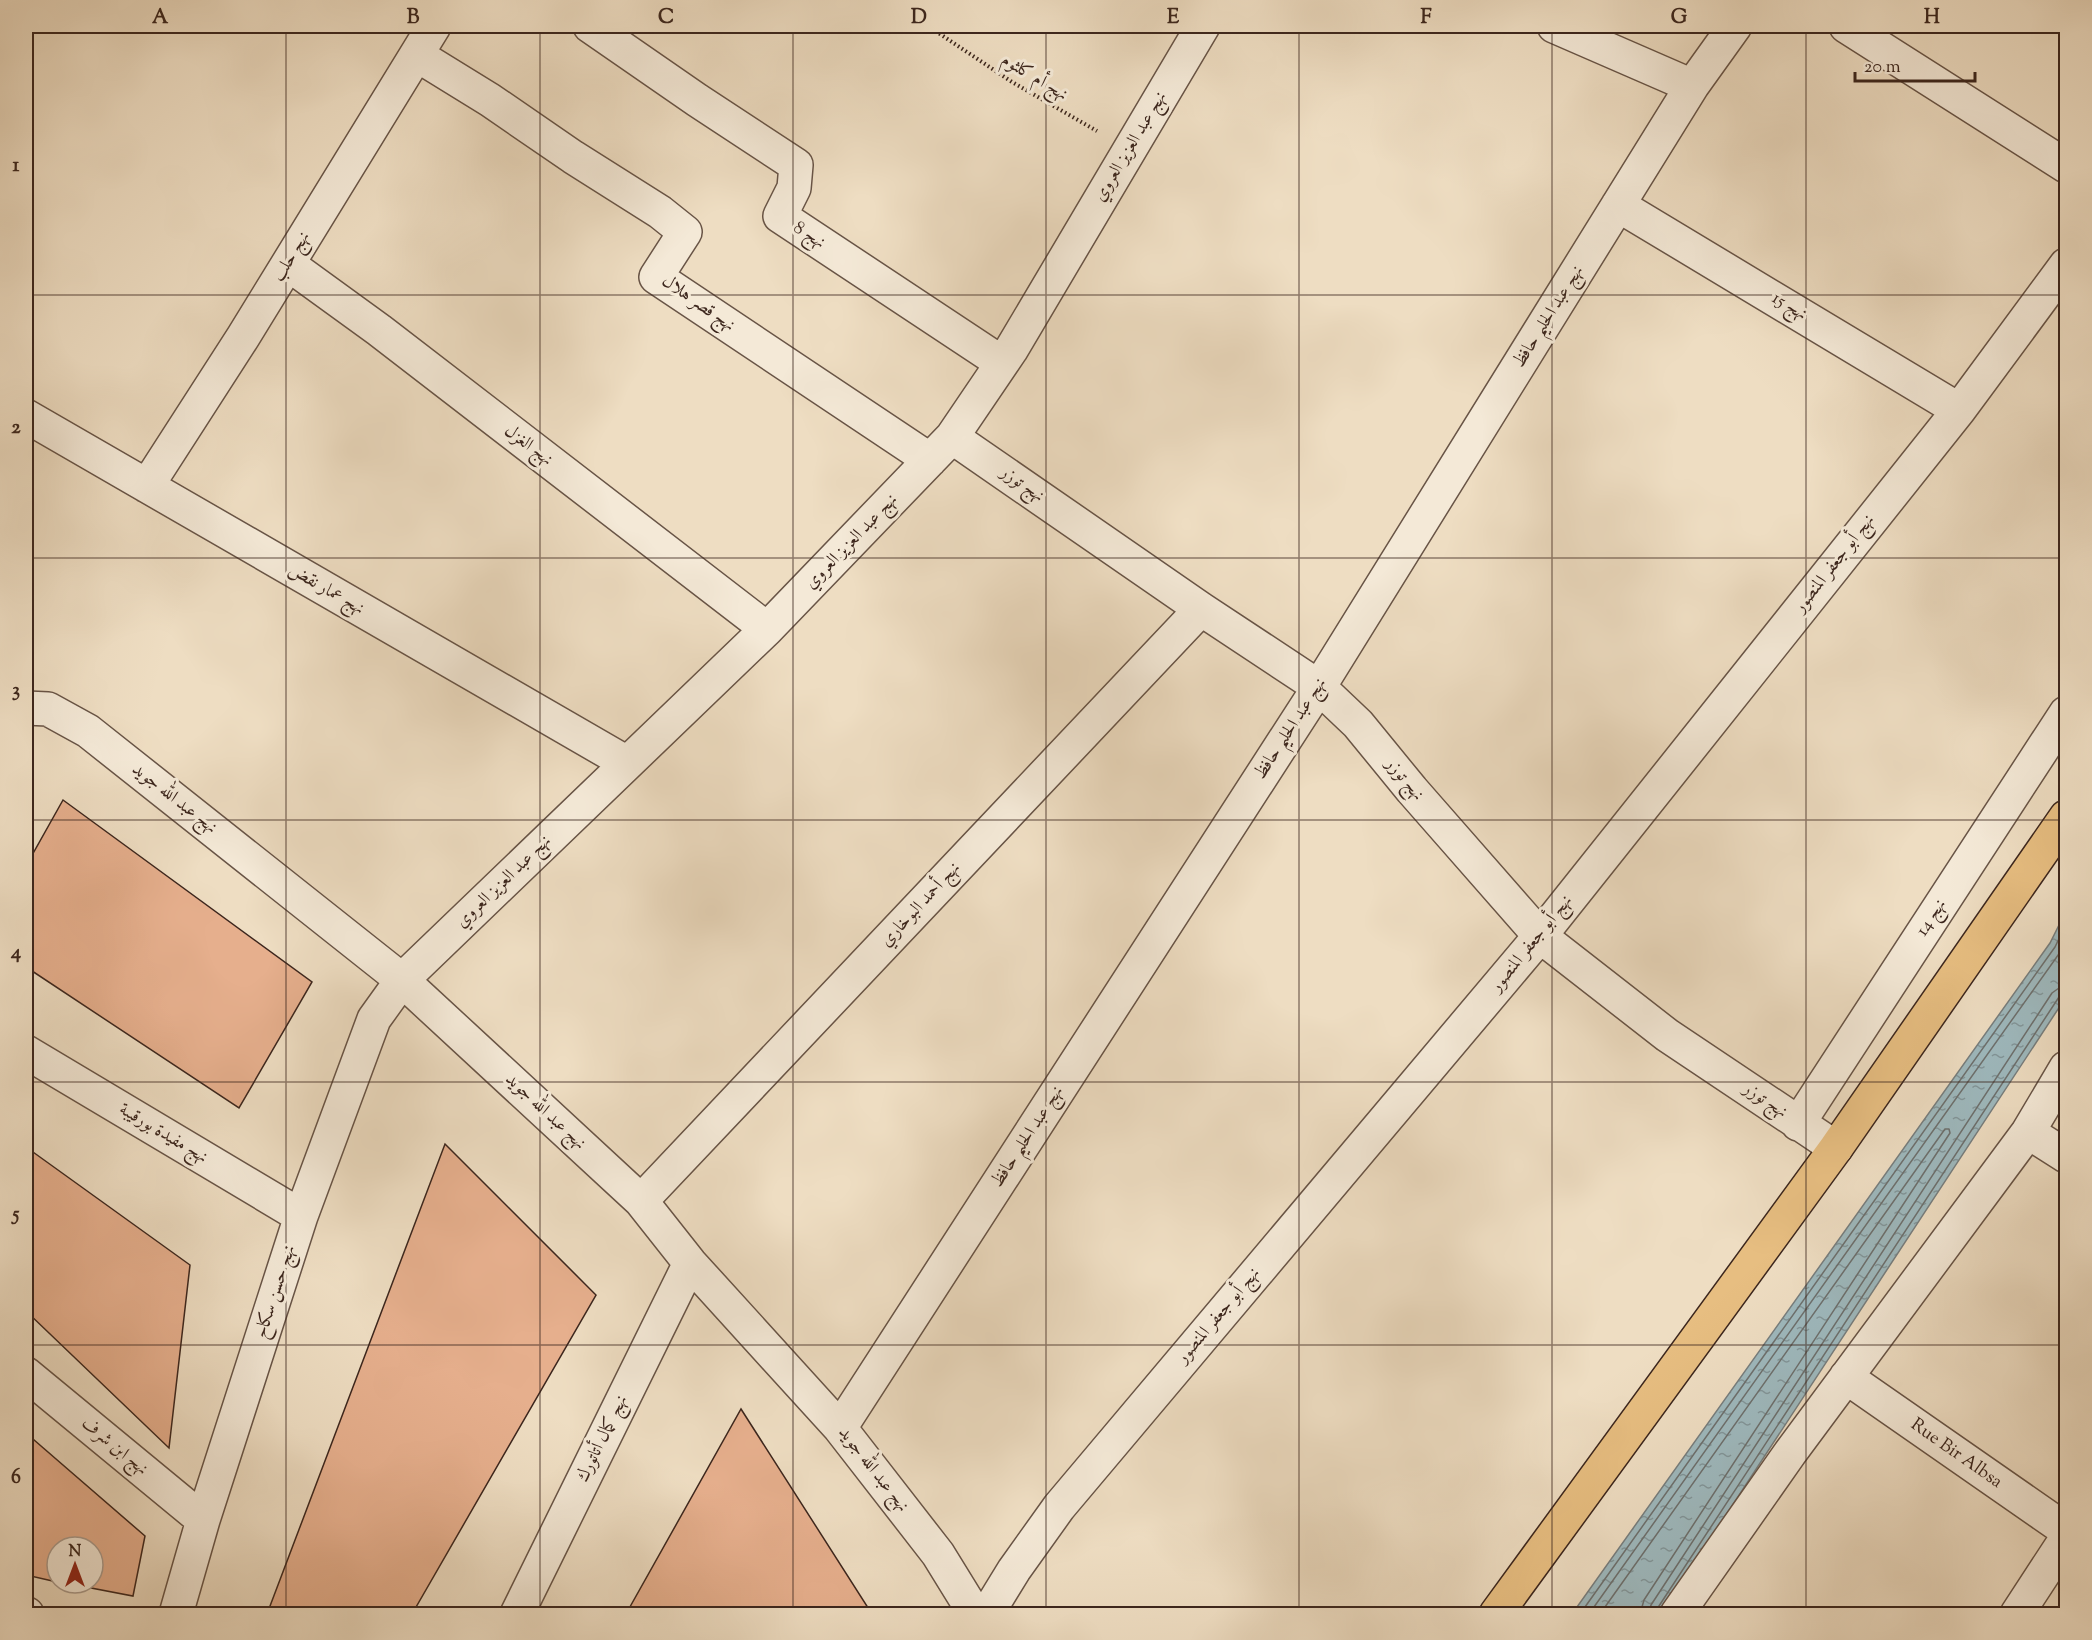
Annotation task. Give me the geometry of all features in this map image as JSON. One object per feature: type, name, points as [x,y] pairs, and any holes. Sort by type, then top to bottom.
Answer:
[{"type":"main road","points":[[1496,1614],[1836,1148],[2067,817]]},
{"type":"street","name":"نهج حلب","points":[[147,486],[243,338],[434,26]]},
{"type":"street","name":"نهج 8","points":[[590,26],[796,165],[794,188],[780,216],[1002,363]]},
{"type":"street","name":"نهج عبد العزيز العروي","points":[[402,980],[767,629],[941,449],[1002,363],[1203,26]]},
{"type":"street","points":[[1554,26],[1692,86]]},
{"type":"street","name":"نهج عبد الحليم حافظ","points":[[840,1428],[1319,687],[1692,86],[1735,26]]},
{"type":"street","points":[[1846,26],[2067,166]]},
{"type":"street","name":"نهج قصر هلال","points":[[417,55],[490,100],[685,232],[656,277],[941,449]]},
{"type":"street","name":"نهج 15","points":[[1618,205],[1959,410]]},
{"type":"street","name":"نهج الغزل","points":[[288,264],[379,330],[767,629]]},
{"type":"street","name":"نهج أبو جعفر المنصور","points":[[987,1614],[1014,1570],[1059,1507],[1540,936],[1959,410],[2067,265]]},
{"type":"street","name":"نهج عمار نقض","points":[[26,416],[627,763]]},
{"type":"street","name":"نهج توزر","points":[[941,449],[1201,609],[1319,687],[1358,724],[1412,790],[1540,936],[1667,1035],[1836,1148]]},
{"type":"street","name":"نهج أحمد البوخاري","points":[[641,1201],[1201,609]]},
{"type":"street","name":"نهج عبد الله جويد","points":[[26,708],[48,709],[88,731],[402,980],[641,1201],[690,1263],[840,1428],[938,1554],[975,1614]]},
{"type":"street","name":"نهج 14","points":[[1798,1124],[2067,713]]},
{"type":"street","name":"نهج حسن سكاح","points":[[176,1614],[202,1520],[301,1216],[374,1019],[402,980]]},
{"type":"street","name":"نهج مفيدة بورقيبة","points":[[26,1052],[301,1216]]},
{"type":"street","points":[[1677,1614],[1752,1506],[2028,1132],[2067,1068]]},
{"type":"street","points":[[2028,1132],[2067,1156]]},
{"type":"street","name":"نهج كمال أتاتورك","points":[[517,1614],[690,1263]]},
{"type":"street","name":"نهج ابن شرف","points":[[26,1374],[202,1520]]},
{"type":"street","name":"Rue Bir Albsa","points":[[1846,1377],[2067,1530]]},
{"type":"street","points":[[2017,1614],[2067,1539]]},
{"type":"path","name":"نهج أم كلثوم","points":[[928,26],[1012,82],[1129,150]]},
{"type":"water","points":[[2066,911],[2066,997],[1661,1614],[1572,1614],[2050,943]]},
{"type":"building","points":[[63,800],[312,982],[239,1108],[26,967],[26,866]]},
{"type":"building","points":[[445,1144],[596,1295],[412,1614],[267,1614]]},
{"type":"building","points":[[26,1147],[190,1265],[169,1448],[26,1311]]},
{"type":"building","points":[[741,1409],[872,1614],[626,1614]]},
{"type":"building","points":[[26,1433],[145,1536],[133,1596],[105,1591],[105,1535],[45,1535],[45,1579],[26,1575]]}]
